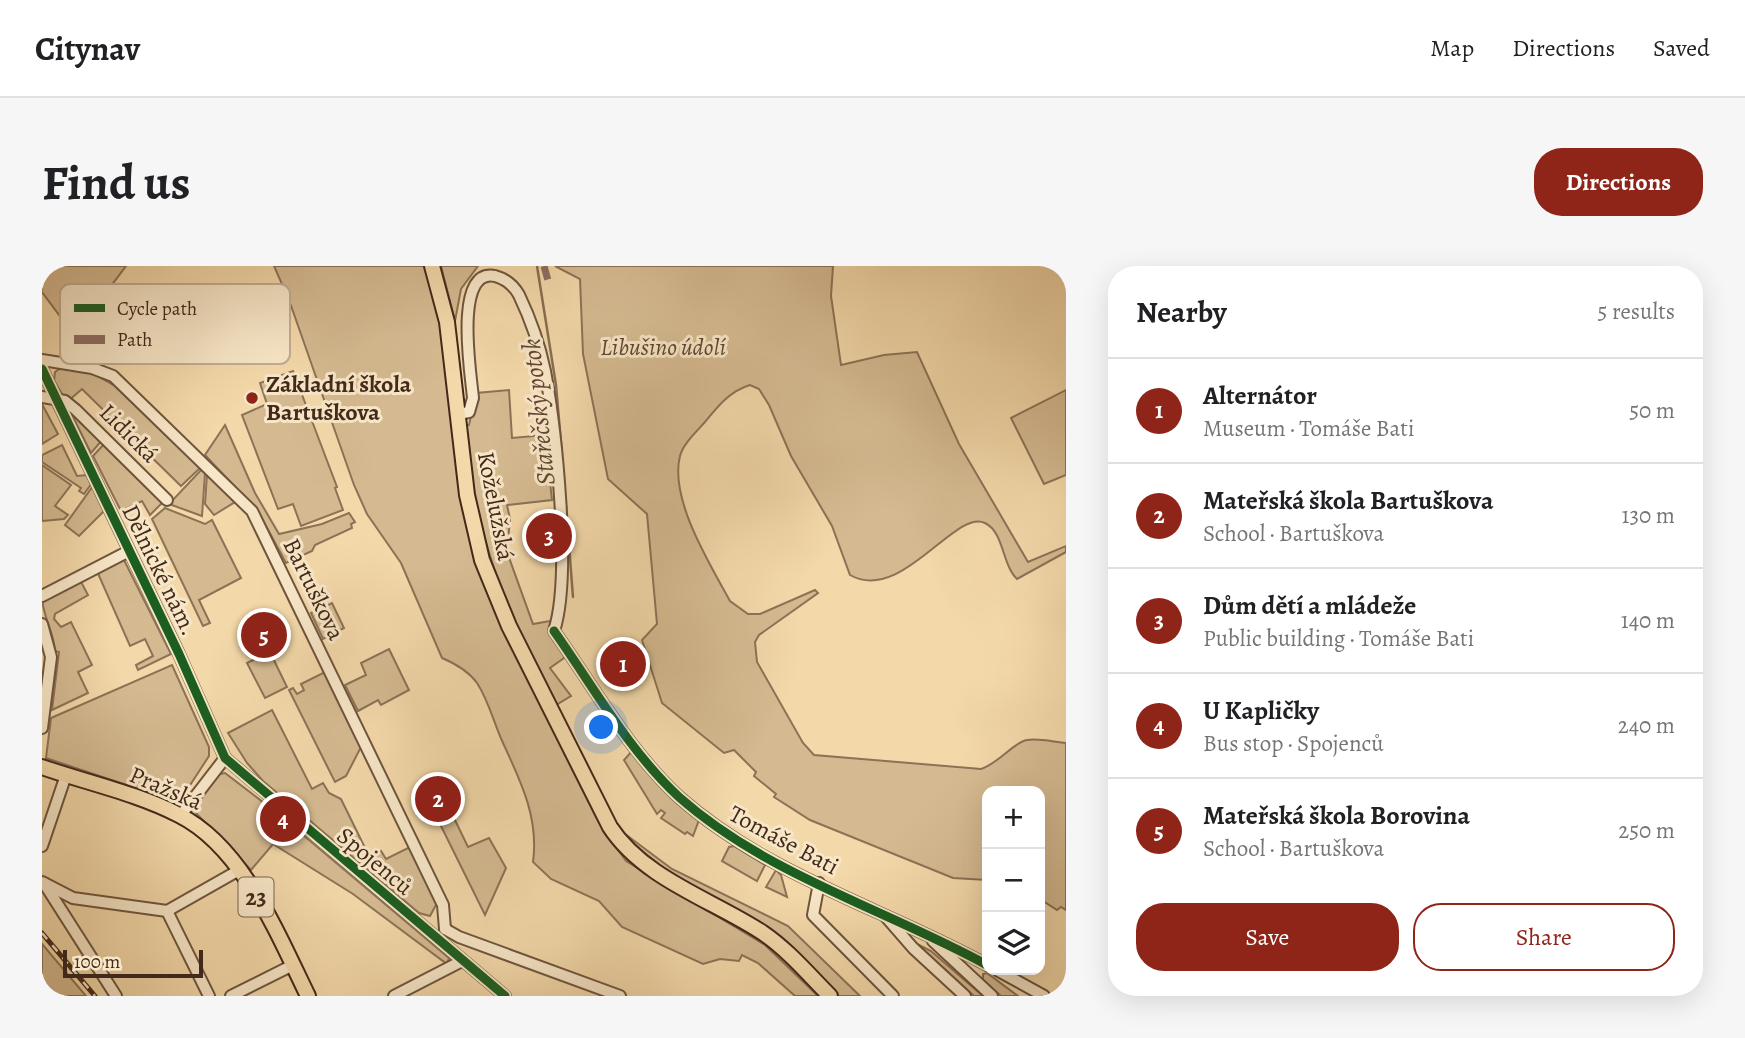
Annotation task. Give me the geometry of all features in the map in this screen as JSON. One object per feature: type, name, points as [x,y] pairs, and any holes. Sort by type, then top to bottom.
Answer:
[{"type":"main road","name":"Koželužská","points":[[432,266],[447,323],[470,511],[487,576],[561,732],[615,834],[629,850],[657,871],[769,938],[830,996]]},
{"type":"main road","name":"Pražská","points":[[42,768],[181,815],[214,839],[241,869],[308,996]]},
{"type":"street","name":"Tomáše Bati","points":[[458,414],[469,412],[473,398],[467,310],[470,293],[479,279],[487,275],[498,277],[511,284],[519,295],[544,370],[562,543],[559,615],[554,631],[637,748],[677,795],[739,842],[982,962]]},
{"type":"street","name":"Bartuškova","points":[[42,360],[60,363]]},
{"type":"street","name":"Bartuškova","points":[[67,364],[92,368],[113,376],[252,511],[443,905],[445,929]]},
{"type":"street","name":"Lidická","points":[[42,369],[58,400]]},
{"type":"street","name":"Lidická","points":[[42,397],[58,400],[76,410],[167,500]]},
{"type":"street","name":"Dělnické nám.","points":[[58,400],[225,758]]},
{"type":"street","name":"Dělnické nám.","points":[[42,596],[129,551]]},
{"type":"street","points":[[42,624],[46,656],[42,728]]},
{"type":"street","points":[[181,815],[225,758]]},
{"type":"street","name":"Spojenců","points":[[225,758],[505,996]]},
{"type":"street","points":[[42,846],[66,775]]},
{"type":"street","points":[[43,883],[73,898],[167,911],[241,869]]},
{"type":"street","points":[[43,883],[116,996]]},
{"type":"street","points":[[819,883],[813,915],[893,996]]},
{"type":"street","points":[[167,911],[209,996]]},
{"type":"street","points":[[882,912],[913,948],[965,996]]},
{"type":"street","points":[[437,939],[445,929],[459,937],[620,996]]},
{"type":"street","name":"Tomáše Bati","points":[[926,934],[992,996]]},
{"type":"street","points":[[394,996],[462,961]]},
{"type":"street","points":[[231,996],[293,965]]},
{"type":"street","points":[[1004,975],[1036,994]]},
{"type":"green space","points":[[42,266],[126,266],[112,284],[60,284],[60,316],[42,292]]},
{"type":"green space","points":[[274,266],[426,266],[442,323],[456,460],[467,529],[505,633],[599,823],[626,861],[765,945],[818,996],[795,996],[758,963],[742,955],[739,961],[720,959],[703,964],[622,927],[599,901],[551,879],[533,862],[533,830],[527,801],[485,697],[470,675],[442,658],[401,563],[367,514],[354,485],[290,303],[290,284],[282,284]]},
{"type":"green space","points":[[441,266],[478,266],[461,289],[455,321]]},
{"type":"green space","name":"Libušino údolí","points":[[555,266],[833,266],[831,296],[841,365],[884,355],[917,352],[959,444],[1028,562],[1066,546],[1066,552],[1017,579],[1008,566],[1000,541],[991,527],[985,523],[973,522],[889,577],[870,580],[850,575],[832,526],[791,456],[769,405],[759,389],[750,385],[725,400],[684,447],[678,473],[680,492],[693,531],[730,601],[748,614],[760,614],[815,590],[818,593],[759,635],[755,642],[757,662],[803,743],[814,755],[981,769],[1027,740],[1066,743],[1066,910],[1061,907],[1057,910],[1045,902],[1045,786],[982,786],[982,880],[953,878],[810,820],[774,797],[776,794],[754,776],[756,772],[734,750],[724,753],[662,703],[642,640],[657,624],[647,514],[608,479],[583,354],[580,279]]},
{"type":"green space","points":[[64,366],[92,373],[115,386],[200,468],[181,486],[82,389],[67,402],[54,381],[55,372]]},
{"type":"green space","points":[[293,371],[337,487],[335,488],[343,510],[301,526],[293,504],[278,509],[242,415],[267,404],[260,383]]},
{"type":"green space","points":[[509,390],[512,438],[545,435],[552,500],[507,505],[510,519],[507,552],[533,624],[555,620],[562,634],[564,658],[550,668],[571,696],[556,705],[505,604],[475,507],[465,426],[469,425],[476,393]]},
{"type":"green space","points":[[1066,390],[1066,475],[1044,484],[1011,418]]},
{"type":"green space","points":[[42,404],[58,434],[42,444]]},
{"type":"green space","points":[[70,411],[103,439],[91,453]]},
{"type":"green space","points":[[225,425],[255,493],[279,534],[322,524],[349,513],[355,522],[351,524],[352,528],[315,545],[312,551],[286,563],[258,511],[205,455]]},
{"type":"green space","points":[[105,443],[163,502],[150,515],[142,501],[121,511],[93,456]]},
{"type":"green space","points":[[62,445],[77,476],[87,475],[92,483],[84,494],[79,491],[81,488],[42,462],[42,455]]},
{"type":"green space","points":[[42,465],[71,485],[55,506],[68,515],[64,519],[42,521]]},
{"type":"green space","points":[[202,469],[205,473],[202,516],[169,504]]},
{"type":"green space","points":[[207,474],[235,502],[214,515],[205,504]]},
{"type":"green space","points":[[93,486],[105,510],[79,536],[65,525]]},
{"type":"green space","points":[[165,508],[205,524],[212,520],[241,578],[199,600],[210,623],[203,626],[152,519]]},
{"type":"green space","points":[[123,558],[171,654],[138,670],[136,665],[153,656],[145,639],[130,646],[96,569]]},
{"type":"green space","points":[[79,578],[88,595],[55,614],[54,619],[61,627],[71,622],[92,665],[78,672],[88,693],[52,710],[59,652],[55,651],[42,596]]},
{"type":"green space","points":[[332,603],[344,628],[323,639],[311,613]]},
{"type":"green space","points":[[389,649],[409,690],[381,705],[378,700],[358,711],[345,685],[366,675],[361,663]]},
{"type":"green space","points":[[270,652],[287,687],[265,698],[247,663]]},
{"type":"green space","points":[[172,665],[209,747],[209,756],[181,799],[171,800],[46,758],[51,718]]},
{"type":"green space","points":[[325,672],[361,747],[346,776],[335,782],[289,690],[293,688],[297,694],[304,690],[301,684]]},
{"type":"green space","points":[[272,710],[312,789],[323,783],[329,793],[341,799],[370,858],[381,851],[386,859],[410,847],[437,903],[430,916],[419,913],[263,781],[247,763],[228,733]]},
{"type":"green space","points":[[632,751],[663,787],[699,820],[693,836],[687,832],[685,834],[661,818],[665,813],[661,810],[657,814],[624,760]]},
{"type":"green space","points":[[225,773],[277,813],[449,958],[447,964],[353,894],[273,844],[251,870],[194,811],[196,803],[216,775]]},
{"type":"green space","points":[[454,818],[468,847],[489,838],[506,868],[485,915],[440,824]]},
{"type":"green space","points":[[605,819],[672,869],[788,926],[860,996],[828,996],[769,940],[674,883]]},
{"type":"green space","points":[[734,846],[765,865],[757,881],[722,861],[729,847]]},
{"type":"green space","points":[[776,870],[781,875],[787,897],[766,887]]},
{"type":"green space","points":[[915,943],[931,951],[983,996],[974,996]]},
{"type":"green space","points":[[42,944],[86,996],[42,996]]},
{"type":"green space","points":[[983,975],[990,975],[1018,996],[1001,996],[983,980]]},
{"type":"waterway","name":"Stařečský potok","points":[[537,266],[556,385],[562,454]]},
{"type":"waterway","name":"Stařečský potok","points":[[566,506],[573,597]]},
{"type":"railway","points":[[42,933],[95,996]]},
{"type":"marked path","points":[[544,266],[549,284]]},
{"type":"cycle path","points":[[42,369],[179,654],[225,758],[505,996]]},
{"type":"cycle path","points":[[554,631],[644,759],[679,797],[713,824],[788,870],[982,962]]},
{"type":"place","name":"Základní škola Bartuškova","points":[[252,398]]},
{"type":"place","name":"Dům dětí a mládeže","points":[[549,536]]},
{"type":"place","name":"Mateřská škola Borovina","points":[[264,635]]},
{"type":"place","name":"Alternátor","points":[[623,664]]},
{"type":"place","name":"Mateřská škola Bartuškova","points":[[438,799]]},
{"type":"place","name":"U Kapličky","points":[[283,819]]}]
